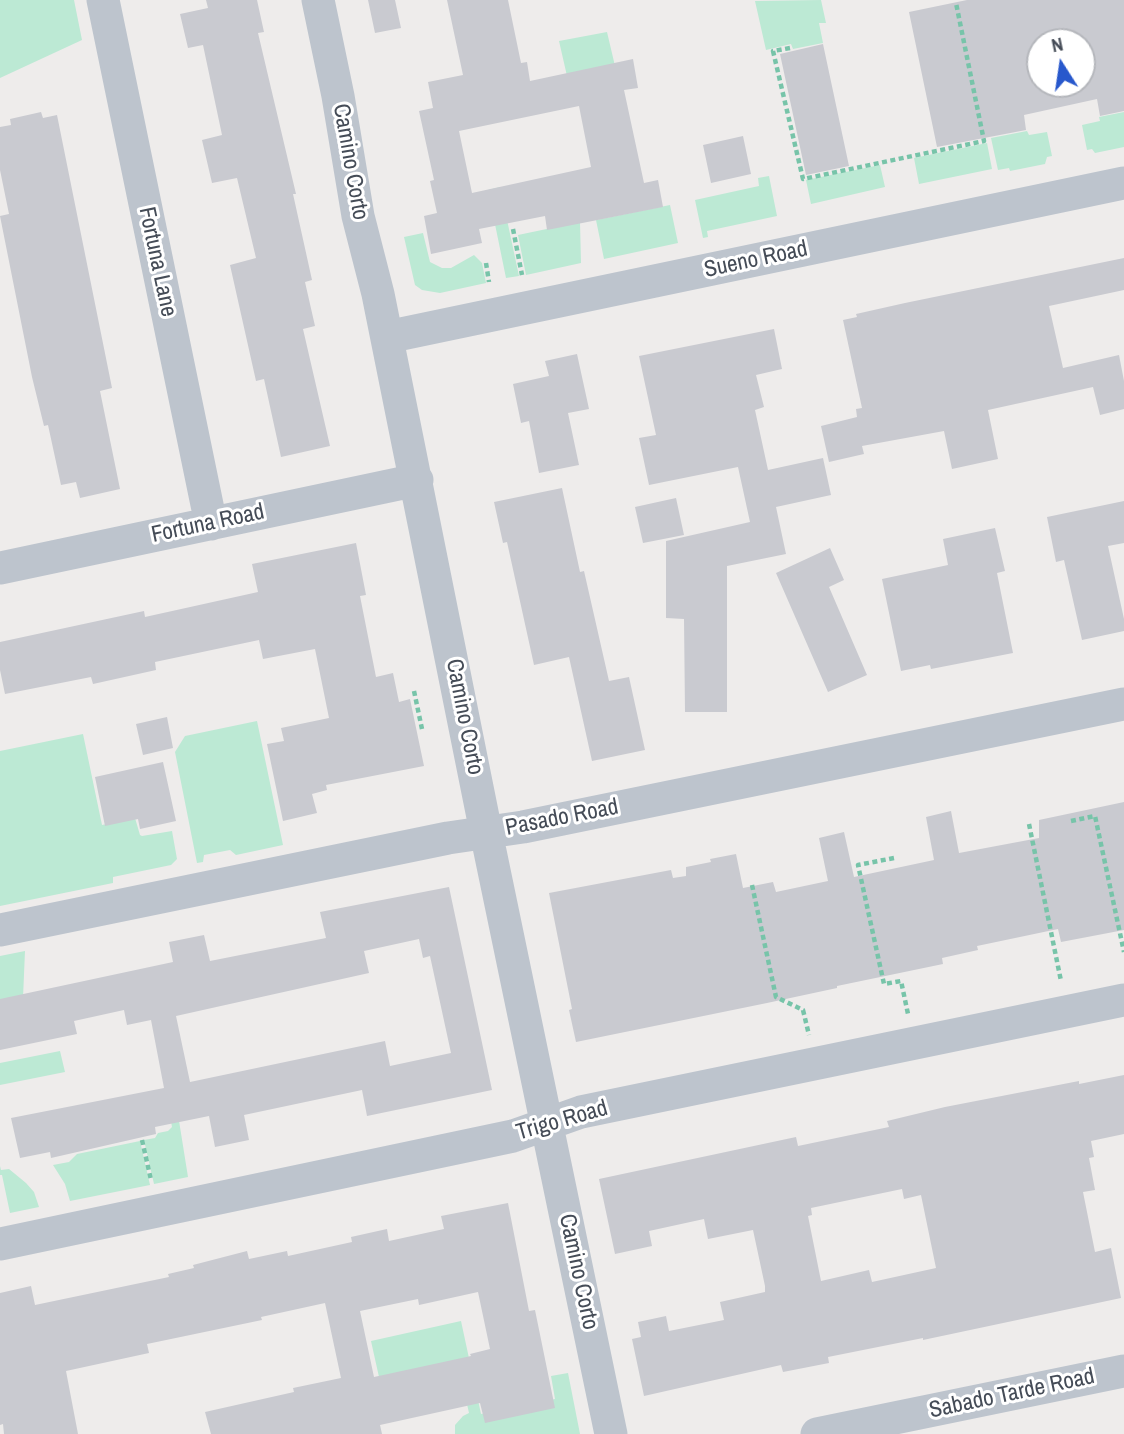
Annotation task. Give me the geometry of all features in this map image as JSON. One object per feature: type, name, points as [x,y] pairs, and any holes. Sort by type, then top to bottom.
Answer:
[{"type":"street","name":"Fortuna Lane","points":[[103,0],[211,524]]},
{"type":"street","name":"Camino Corto","points":[[318,0],[338,96],[358,216],[379,293],[486,832],[611,1434]]},
{"type":"street","name":"Sueno Road","points":[[387,337],[1124,183]]},
{"type":"street","name":"Fortuna Road","points":[[0,568],[417,480]]},
{"type":"street","name":"Pasado Road","points":[[0,930],[448,838],[523,827],[1124,704]]},
{"type":"street","name":"Trigo Road","points":[[0,1244],[513,1136],[581,1112],[1124,1000]]},
{"type":"street","name":"Sabado Tarde Road","points":[[817,1434],[1124,1371]]},
{"type":"path","points":[[790,48],[773,51],[803,179],[984,141],[956,3]]},
{"type":"path","points":[[513,229],[523,279]]},
{"type":"path","points":[[486,263],[490,286]]},
{"type":"path","points":[[414,691],[422,729]]},
{"type":"path","points":[[1071,821],[1095,816],[1124,952]]},
{"type":"path","points":[[1029,824],[1061,984]]},
{"type":"path","points":[[894,858],[858,865],[884,984],[901,981],[908,1015]]},
{"type":"path","points":[[752,885],[776,997],[803,1010],[809,1035]]},
{"type":"path","points":[[142,1140],[152,1184]]},
{"type":"green space","points":[[0,0],[74,0],[82,40],[0,78]]},
{"type":"green space","points":[[821,0],[826,23],[819,23],[823,43],[793,49],[791,44],[766,50],[755,1]]},
{"type":"green space","points":[[607,32],[615,66],[567,76],[559,41]]},
{"type":"green space","points":[[1124,112],[1124,147],[1095,153],[1092,149],[1087,150],[1082,125],[1100,121],[1099,117]]},
{"type":"green space","points":[[1027,131],[1029,135],[1047,132],[1052,156],[1047,157],[1045,164],[1010,171],[1009,168],[998,170],[991,138]]},
{"type":"green space","points":[[987,143],[992,169],[919,184],[914,158]]},
{"type":"green space","points":[[880,165],[885,187],[811,204],[806,180]]},
{"type":"green space","points":[[769,176],[777,216],[707,231],[708,237],[703,238],[695,200],[759,186],[758,178]]},
{"type":"green space","points":[[500,187],[519,276],[506,278],[488,190]]},
{"type":"green space","points":[[670,205],[678,243],[604,259],[596,220]]},
{"type":"green space","points":[[580,222],[581,263],[526,275],[518,235]]},
{"type":"green space","points":[[423,233],[430,262],[442,268],[451,268],[474,255],[482,263],[486,283],[440,293],[422,290],[415,285],[404,237]]},
{"type":"green space","points":[[257,721],[283,845],[236,855],[230,850],[204,855],[203,862],[197,863],[175,752],[185,736]]},
{"type":"green space","points":[[83,734],[102,825],[135,818],[142,836],[172,831],[177,859],[171,865],[113,877],[113,883],[0,906],[0,751]]},
{"type":"green space","points":[[25,951],[23,998],[0,1003],[0,956]]},
{"type":"green space","points":[[60,1051],[65,1072],[0,1085],[0,1063]]},
{"type":"green space","points":[[176,1102],[188,1177],[154,1184],[144,1140],[155,1138],[158,1133],[168,1131],[172,1127],[168,1104]]},
{"type":"green space","points":[[140,1141],[150,1185],[70,1201],[65,1184],[53,1165],[69,1162],[77,1154]]},
{"type":"green space","points":[[0,1166],[1,1170],[9,1169],[26,1183],[34,1192],[39,1207],[10,1213]]},
{"type":"green space","points":[[461,1321],[481,1414],[555,1399],[551,1376],[568,1373],[580,1434],[455,1434],[455,1425],[469,1413],[457,1360],[379,1377],[371,1341]]},
{"type":"building","points":[[206,0],[257,0],[264,32],[258,33],[296,194],[293,194],[312,280],[305,282],[315,326],[303,329],[330,446],[281,457],[264,379],[256,381],[230,265],[256,258],[237,178],[212,183],[202,140],[222,135],[203,45],[188,48],[180,14],[208,8]]},
{"type":"building","points":[[368,0],[395,0],[401,28],[375,33]]},
{"type":"building","points":[[447,0],[508,0],[521,63],[527,62],[530,81],[633,59],[638,88],[624,90],[644,183],[658,180],[663,207],[547,230],[545,216],[479,229],[482,243],[431,254],[424,216],[437,213],[430,181],[434,180],[419,111],[433,108],[428,82],[463,75]],"holes":[[[579,106],[591,167],[472,193],[459,131]]]},
{"type":"building","points":[[967,0],[1124,0],[1124,111],[1100,116],[1097,99],[1024,115],[1026,130],[937,147],[909,12]]},
{"type":"building","points":[[823,44],[849,166],[806,175],[780,54]]},
{"type":"building","points":[[41,112],[43,118],[57,115],[112,388],[100,391],[120,489],[80,498],[76,482],[61,485],[48,425],[44,426],[0,216],[9,214],[0,170],[0,127],[11,125],[10,119]]},
{"type":"building","points":[[743,136],[751,174],[711,183],[703,145]]},
{"type":"building","points":[[1124,258],[1124,290],[1049,306],[1063,368],[1119,355],[1124,381],[1124,409],[1100,415],[1093,387],[988,410],[998,459],[952,469],[944,431],[862,446],[864,454],[829,462],[821,426],[857,417],[856,409],[862,408],[843,320],[857,317],[856,314],[905,303]]},
{"type":"building","points":[[774,329],[782,369],[756,375],[764,407],[755,410],[768,470],[823,458],[831,495],[776,507],[786,554],[727,566],[727,712],[685,712],[684,619],[666,618],[666,541],[750,522],[738,467],[649,485],[639,438],[656,435],[639,356]]},
{"type":"building","points":[[577,354],[589,409],[568,413],[579,465],[539,473],[529,421],[521,423],[513,384],[549,376],[545,361]]},
{"type":"building","points":[[562,488],[580,572],[584,571],[609,681],[629,677],[645,750],[592,761],[569,657],[534,665],[507,542],[503,543],[494,502]]},
{"type":"building","points":[[676,498],[684,535],[643,543],[635,507]]},
{"type":"building","points":[[1124,501],[1124,543],[1108,546],[1124,619],[1124,631],[1082,640],[1064,560],[1056,562],[1047,517]]},
{"type":"building","points":[[995,528],[1005,571],[997,573],[1013,653],[931,669],[930,665],[901,671],[882,579],[948,565],[943,539]]},
{"type":"building","points":[[356,543],[366,595],[360,596],[376,677],[393,673],[399,702],[410,699],[424,766],[326,785],[327,790],[312,794],[317,813],[283,821],[267,744],[284,741],[281,728],[329,718],[315,649],[263,659],[259,640],[155,662],[156,670],[93,684],[91,677],[5,694],[0,670],[0,642],[144,611],[145,617],[258,592],[252,564]]},
{"type":"building","points":[[830,548],[844,580],[829,587],[867,675],[828,692],[776,573]]},
{"type":"building","points":[[167,717],[173,748],[143,755],[136,724]]},
{"type":"building","points":[[163,762],[176,821],[140,829],[138,819],[105,826],[95,777]]},
{"type":"building","points":[[1124,802],[1124,930],[1061,942],[1058,929],[977,946],[978,950],[942,958],[943,964],[576,1042],[549,893],[671,870],[673,878],[686,876],[686,867],[736,854],[743,888],[773,882],[776,892],[828,881],[819,838],[844,832],[854,877],[934,860],[926,817],[951,811],[959,853],[1039,838],[1039,820]]},
{"type":"building","points":[[449,887],[492,1090],[367,1116],[362,1090],[244,1115],[249,1140],[215,1147],[209,1116],[155,1127],[156,1134],[51,1158],[50,1152],[20,1158],[11,1118],[164,1088],[151,1020],[127,1025],[124,1010],[74,1021],[77,1034],[0,1050],[0,999],[173,962],[169,942],[204,935],[210,961],[326,938],[320,912]],"holes":[[[419,939],[423,958],[430,956],[451,1053],[390,1066],[385,1041],[190,1082],[176,1016],[369,973],[364,951]]]},
{"type":"building","points":[[1124,1075],[1124,1134],[1091,1141],[1094,1157],[1089,1158],[1095,1190],[1083,1192],[1095,1252],[1111,1248],[1121,1298],[828,1357],[829,1363],[783,1372],[781,1365],[644,1396],[632,1339],[641,1337],[638,1322],[666,1316],[669,1331],[724,1320],[720,1302],[765,1292],[765,1286],[753,1230],[708,1239],[704,1219],[649,1231],[652,1246],[615,1254],[599,1179],[796,1137],[798,1146],[889,1127],[887,1121],[945,1107],[1079,1081],[1079,1084]],"holes":[[[902,1189],[904,1199],[921,1195],[936,1268],[872,1282],[869,1270],[821,1281],[808,1216],[812,1215],[811,1208]]]},
{"type":"building","points":[[508,1203],[529,1311],[535,1310],[555,1408],[485,1423],[480,1403],[380,1425],[382,1434],[211,1434],[205,1412],[294,1392],[293,1388],[341,1378],[325,1303],[261,1317],[262,1320],[147,1344],[149,1353],[66,1371],[78,1434],[4,1434],[3,1424],[0,1425],[0,1293],[31,1286],[35,1305],[169,1277],[168,1274],[194,1268],[193,1265],[247,1251],[249,1259],[287,1251],[288,1256],[352,1242],[351,1237],[387,1229],[389,1241],[444,1229],[441,1216]],"holes":[[[478,1292],[490,1349],[470,1354],[471,1356],[374,1377],[360,1311],[418,1299],[419,1305]]]}]
